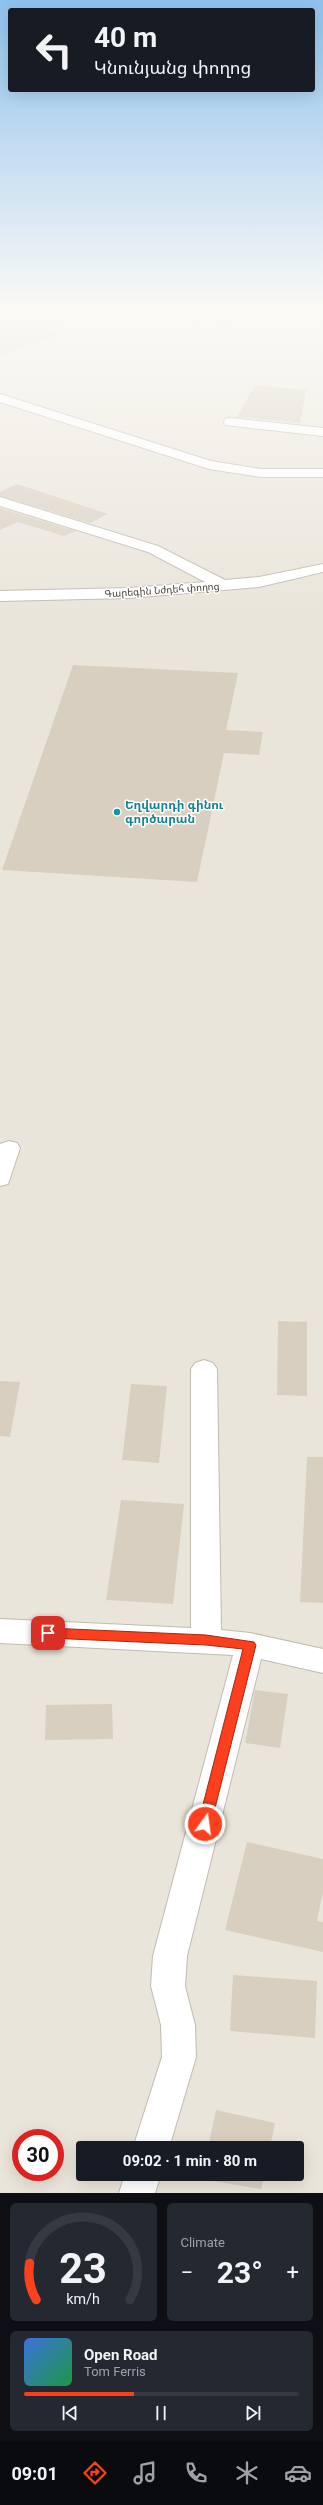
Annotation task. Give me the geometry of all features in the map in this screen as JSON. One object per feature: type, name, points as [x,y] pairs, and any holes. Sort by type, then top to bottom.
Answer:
[{"type":"street","points":[[48,413],[209,465],[261,473],[323,473]]},
{"type":"street","points":[[230,422],[323,432]]},
{"type":"street","points":[[0,501],[153,549],[222,586]]},
{"type":"street","name":"Գարեգին Նժդեհ փողոց","points":[[0,596],[129,593],[222,586],[259,582],[323,568]]},
{"type":"street","points":[[0,1179],[9,1148]]},
{"type":"street","points":[[204,1369],[206,1640]]},
{"type":"street","points":[[0,1630],[206,1640],[250,1645],[323,1661]]},
{"type":"street","points":[[153,2141],[179,2057],[178,2025],[168,1986],[170,1956],[250,1645]]},
{"type":"street","points":[[137,2193],[141,2181]]},
{"type":"shaded area","points":[[0,413],[323,413],[323,2193],[0,2193]]},
{"type":"building","points":[[239,413],[302,413],[300,423],[237,417]]},
{"type":"building","points":[[17,484],[108,514],[90,523],[0,496],[0,492]]},
{"type":"building","points":[[0,508],[75,531],[64,536],[18,522],[0,530]]},
{"type":"building","name":"Եղվարդի գինու գործարան","points":[[73,665],[238,673],[226,730],[263,732],[259,755],[224,753],[197,882],[2,870]]},
{"type":"building","points":[[278,1321],[307,1322],[307,1396],[277,1395]]},
{"type":"building","points":[[0,1381],[20,1382],[10,1437],[0,1436]]},
{"type":"building","points":[[131,1384],[167,1386],[159,1463],[122,1460]]},
{"type":"building","points":[[307,1457],[323,1457],[323,1603],[300,1602]]},
{"type":"building","points":[[121,1500],[184,1504],[173,1604],[106,1600]]},
{"type":"building","points":[[255,1690],[288,1694],[280,1748],[245,1743]]},
{"type":"building","points":[[112,1704],[113,1739],[45,1740],[46,1705]]},
{"type":"building","points":[[247,1842],[323,1859],[323,1892],[317,1921],[323,1922],[323,1952],[225,1930]]},
{"type":"building","points":[[233,1975],[317,1981],[315,2038],[230,2031]]},
{"type":"building","points":[[216,2110],[275,2123],[271,2141],[209,2141]]},
{"type":"building","points":[[213,2181],[263,2181],[261,2189]]},
{"type":"place","name":"Եղվարդի գինու գործարան","points":[[117,812]]},
{"type":"route","points":[[48,1633],[206,1640],[250,1645],[205,1824]]}]
